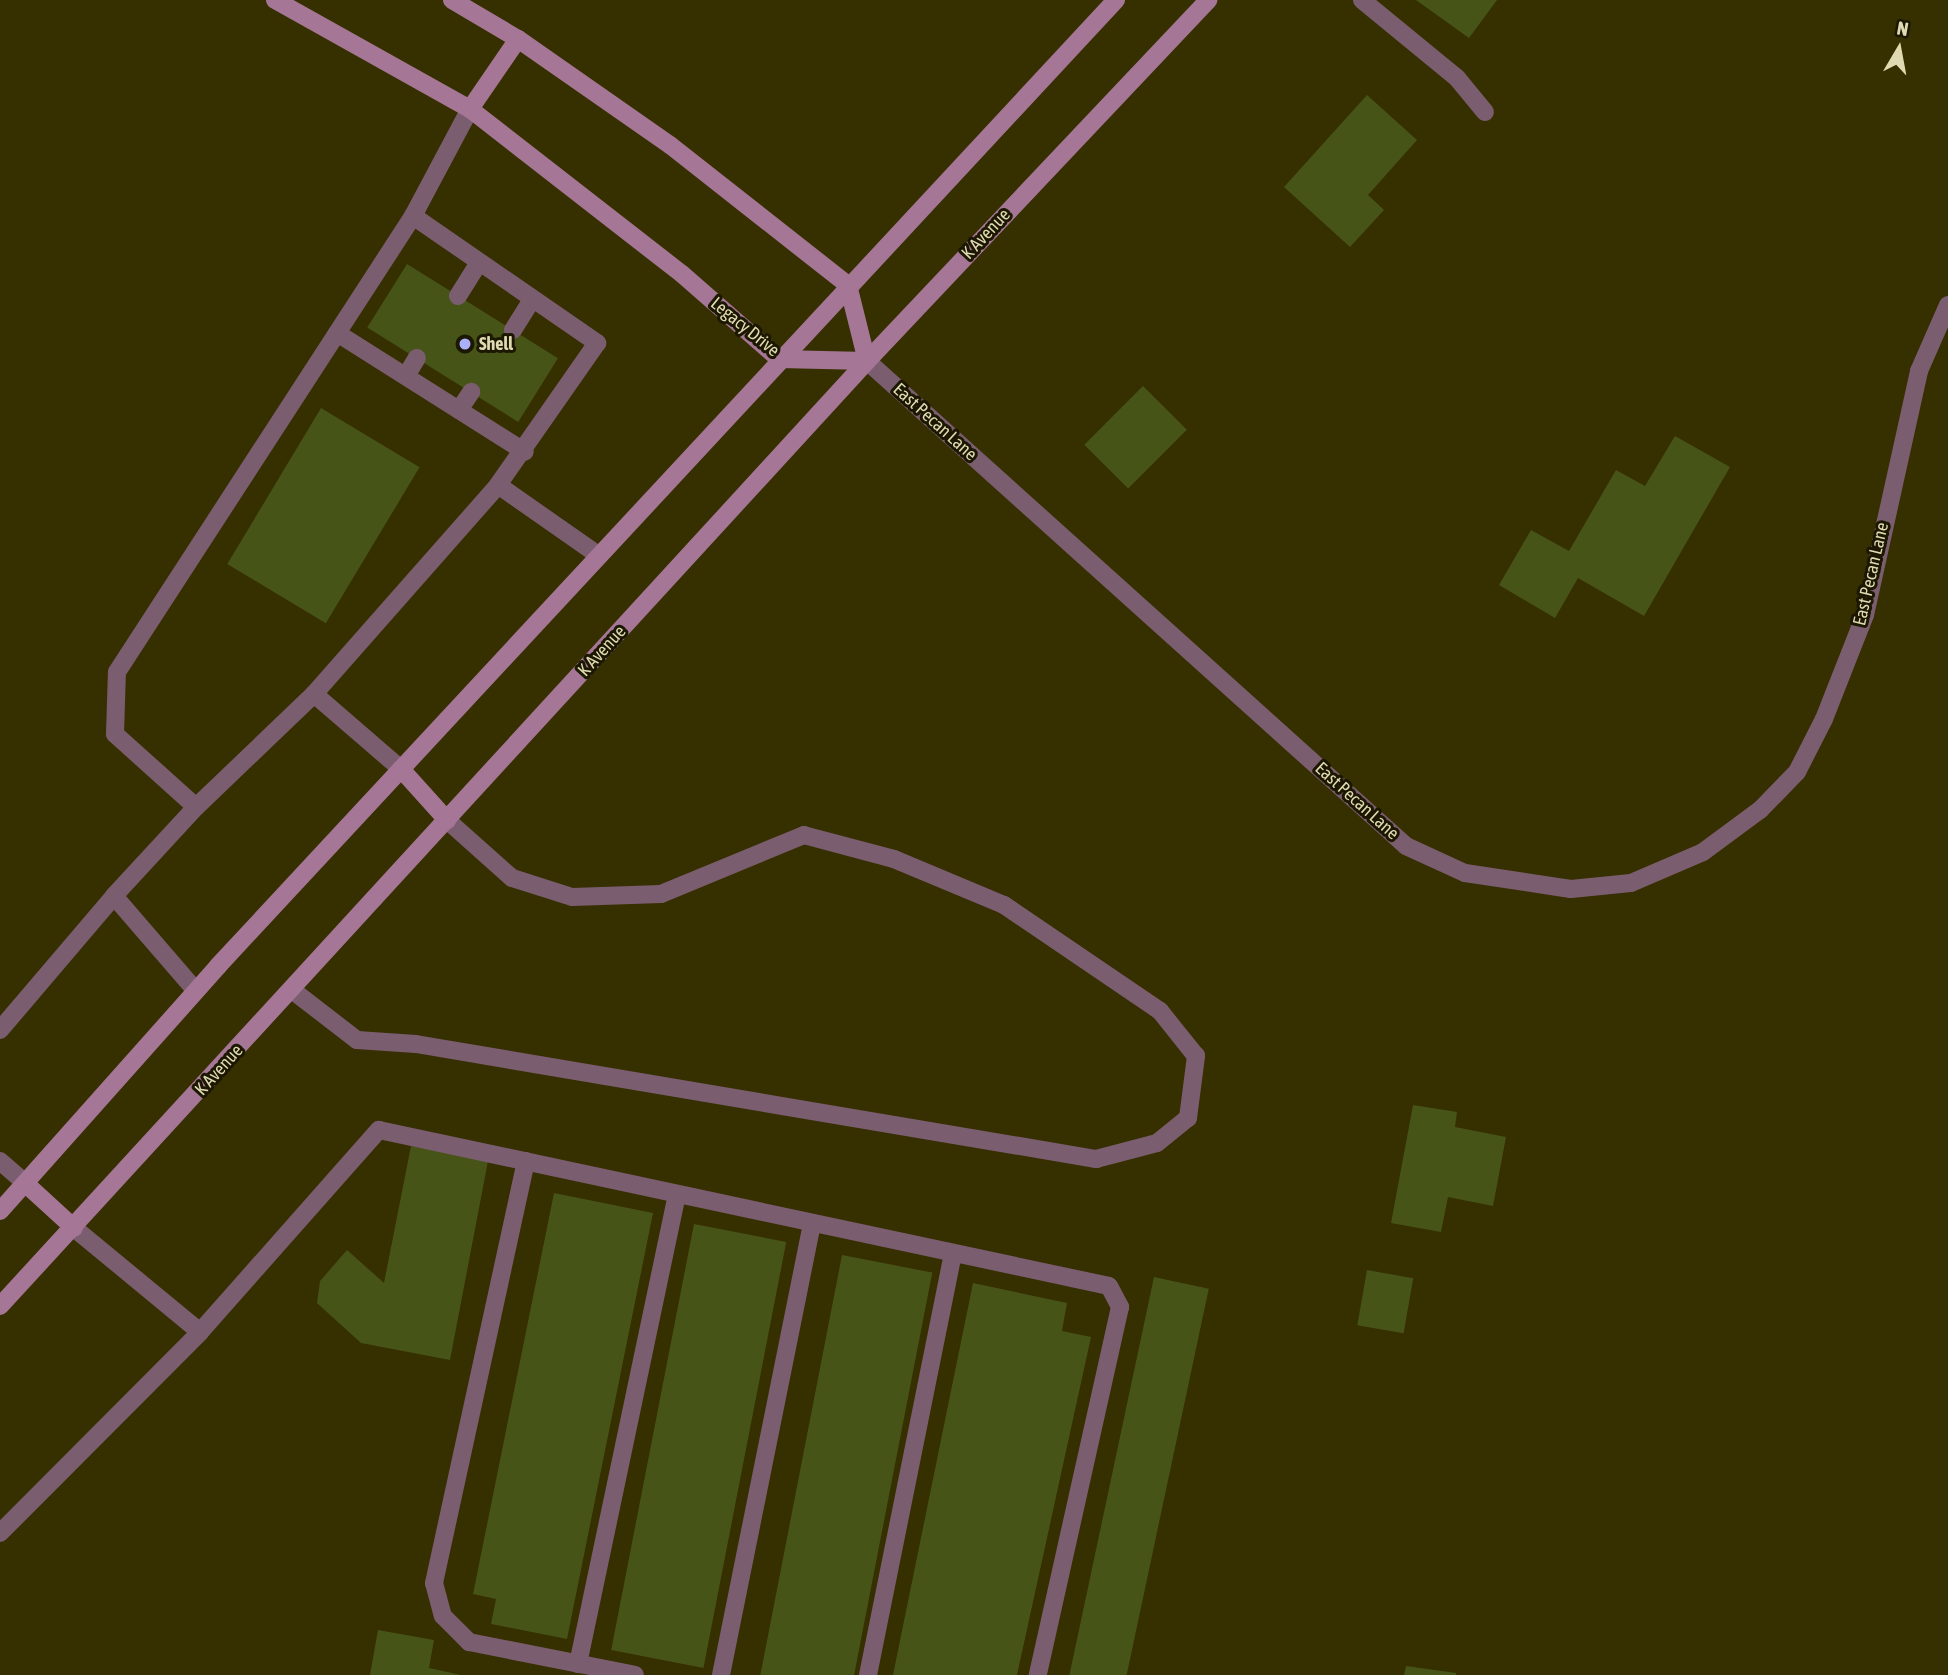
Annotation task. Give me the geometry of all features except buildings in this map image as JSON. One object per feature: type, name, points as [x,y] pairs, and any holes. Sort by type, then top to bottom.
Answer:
[{"type":"main road","name":"Legacy Drive","points":[[275,0],[470,109],[671,266],[779,359],[867,361]]},
{"type":"main road","points":[[452,0],[518,39],[670,145],[848,285],[867,361]]},
{"type":"main road","points":[[0,1211],[196,991],[779,359],[1116,0]]},
{"type":"main road","name":"K Avenue","points":[[0,1306],[867,361],[1208,0]]},
{"type":"main road","points":[[470,109],[518,39]]},
{"type":"main road","points":[[401,769],[447,820]]},
{"type":"main road","points":[[26,1184],[74,1228]]},
{"type":"street","points":[[1362,0],[1457,78],[1485,112]]},
{"type":"street","points":[[196,807],[115,734],[117,672],[413,216],[470,109]]},
{"type":"street","points":[[0,1030],[114,896],[196,807],[314,694],[498,485],[525,452],[597,343],[413,216]]},
{"type":"street","points":[[458,296],[479,263]]},
{"type":"street","points":[[513,330],[532,300]]},
{"type":"street","name":"East Pecan Lane","points":[[867,361],[1405,846],[1465,873],[1571,889],[1631,883],[1703,852],[1760,810],[1797,772],[1824,719],[1865,615],[1919,372],[1948,305]]},
{"type":"street","points":[[337,333],[525,452]]},
{"type":"street","points":[[406,376],[417,358]]},
{"type":"street","points":[[459,410],[471,392]]},
{"type":"street","points":[[498,485],[598,555]]},
{"type":"street","points":[[314,694],[401,769]]},
{"type":"street","points":[[292,990],[357,1040],[416,1044],[1096,1159],[1157,1143],[1188,1118],[1196,1056],[1160,1011],[1004,905],[894,859],[804,835],[661,894],[572,897],[512,878],[447,820]]},
{"type":"street","points":[[114,896],[196,991]]},
{"type":"street","points":[[0,1532],[200,1332],[380,1130],[1109,1286],[1120,1307],[1038,1675]]},
{"type":"street","points":[[0,1161],[26,1184]]},
{"type":"street","points":[[526,1161],[434,1583],[443,1616],[469,1642],[635,1675]]},
{"type":"street","points":[[578,1664],[677,1194]]},
{"type":"street","points":[[721,1675],[813,1223]]},
{"type":"street","points":[[74,1228],[200,1332]]},
{"type":"street","points":[[868,1675],[953,1253]]},
{"type":"place","name":"Shell","points":[[465,344]]}]
